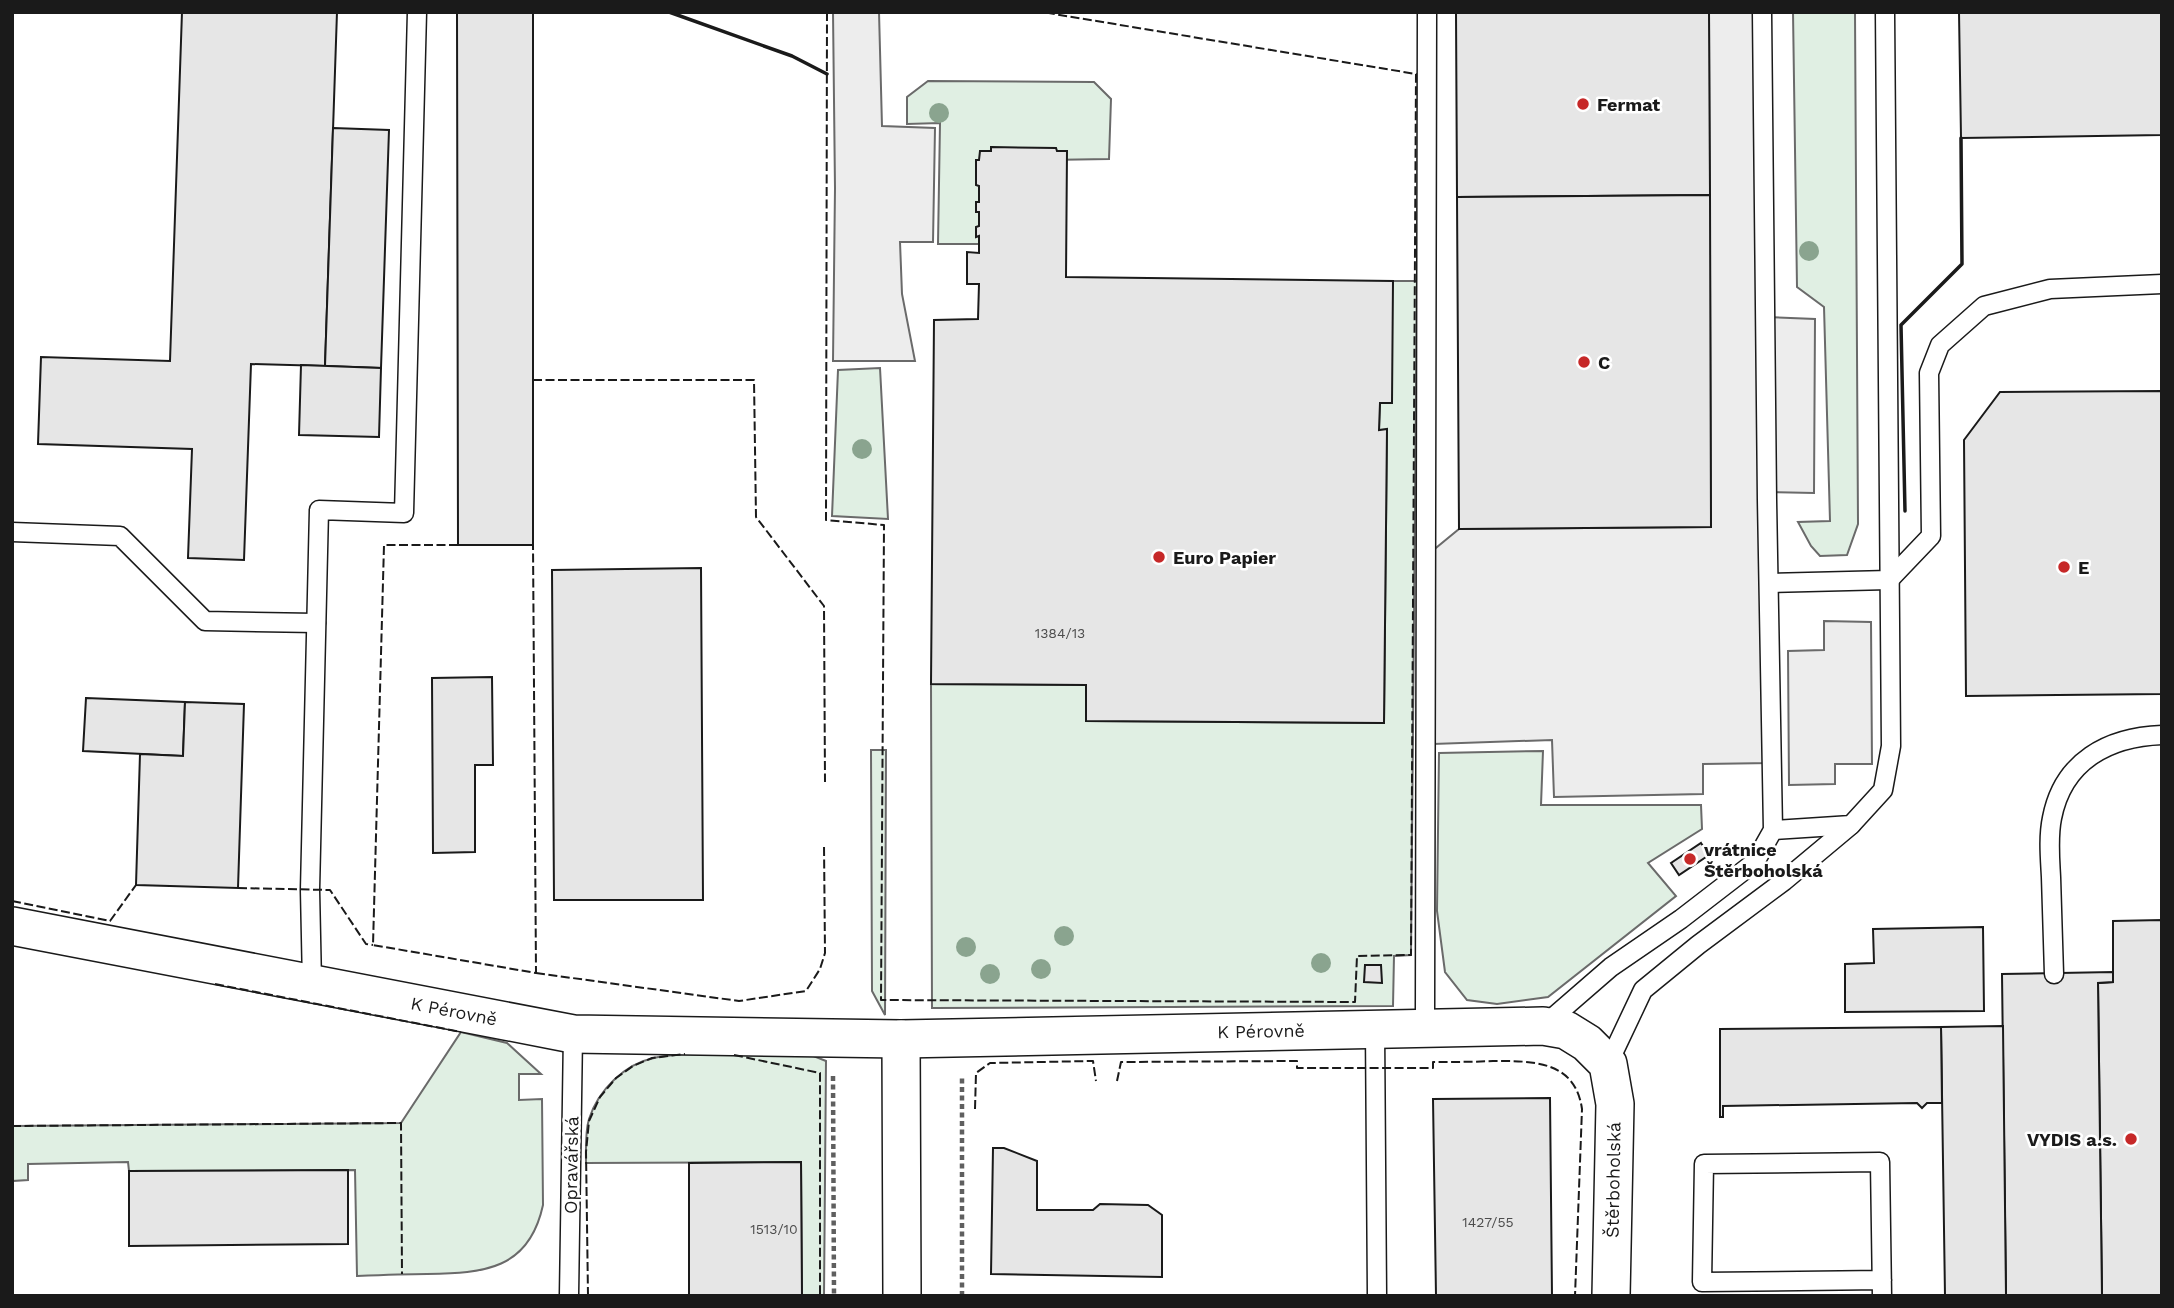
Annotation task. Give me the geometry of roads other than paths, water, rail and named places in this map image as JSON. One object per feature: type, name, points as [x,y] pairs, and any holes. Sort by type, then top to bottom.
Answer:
[{"type":"street","name":"K Pérovně","points":[[12,926],[573,1034],[833,1040],[1543,1026],[1566,1030],[1587,1043],[1608,1065]]},
{"type":"street","points":[[901,1039],[901,1296]]},
{"type":"street","name":"Štěrboholská","points":[[1608,1065],[1615,1104],[1611,1296]]},
{"type":"lane","points":[[312,984],[310,890],[319,510],[404,513],[417,12]]},
{"type":"lane","points":[[1425,1013],[1427,12]]},
{"type":"lane","points":[[1543,1026],[1611,967],[1681,919],[1755,862],[1773,830],[1762,12]]},
{"type":"lane","points":[[1608,1065],[1643,990],[1784,881],[1851,825],[1882,790],[1891,746],[1885,12]]},
{"type":"lane","points":[[1769,583],[1889,580],[1931,536],[1929,373],[1940,345],[1984,306],[2050,289],[2162,284]]},
{"type":"lane","points":[[12,532],[120,536],[205,621],[316,623]]},
{"type":"lane","points":[[2054,974],[2050,843],[2052,818],[2058,801],[2080,765],[2096,750],[2135,737],[2162,735]]},
{"type":"lane","points":[[1773,830],[1851,825]]},
{"type":"lane","points":[[1375,1029],[1377,1296]]},
{"type":"lane","name":"Opravářská","points":[[569,1296],[573,1034]]},
{"type":"lane","points":[[1880,1162],[1882,1288],[1702,1282],[1704,1164],[1880,1162]]},
{"type":"place","name":"Fermat","points":[[1583,104]]},
{"type":"place","name":"C","points":[[1584,362]]},
{"type":"place","name":"Euro Papier","points":[[1159,557]]},
{"type":"place","name":"E","points":[[2064,567]]},
{"type":"place","name":"vrátnice Štěrboholská","points":[[1690,859]]},
{"type":"place","name":"VYDIS a.s.","points":[[2131,1139]]}]
